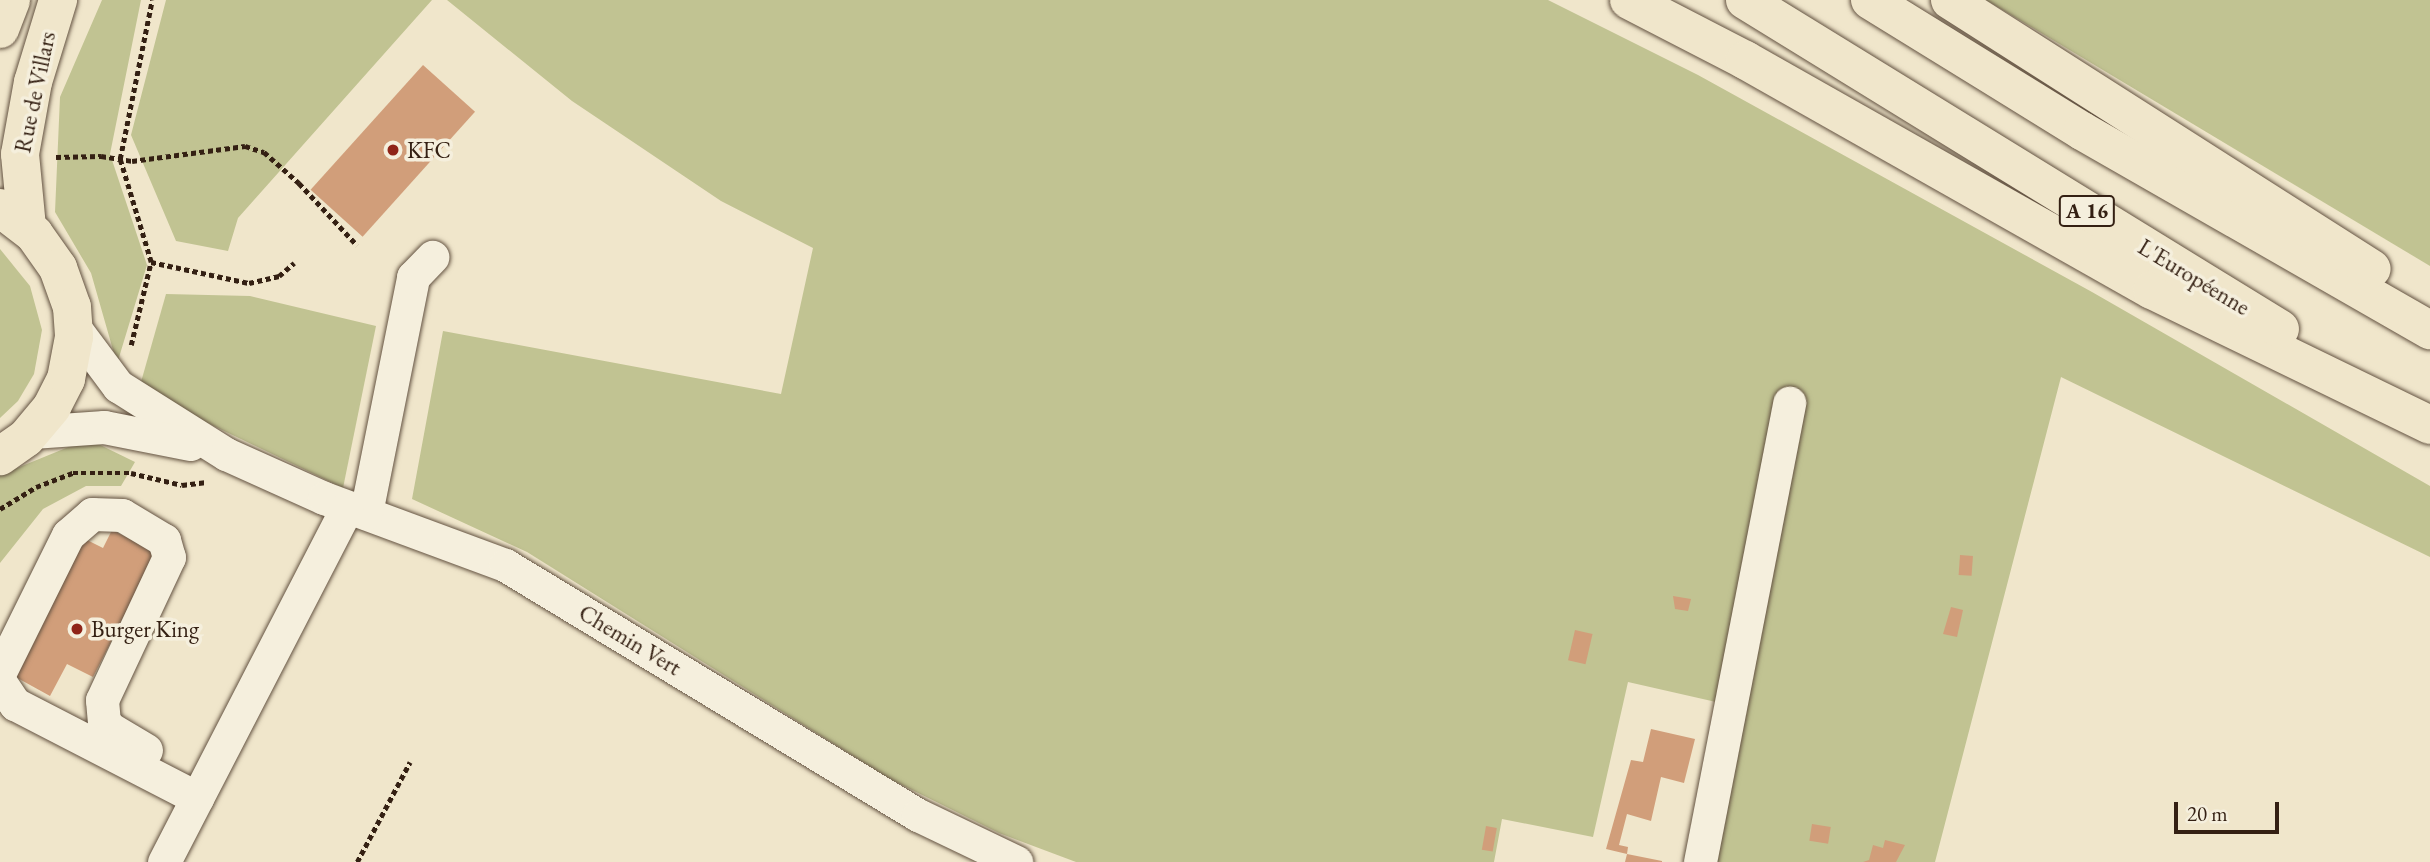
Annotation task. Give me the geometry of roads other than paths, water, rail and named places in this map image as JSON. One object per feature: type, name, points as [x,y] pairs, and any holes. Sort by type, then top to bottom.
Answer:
[{"type":"main road","name":"Rue de Villars","points":[[0,29],[11,0]]},
{"type":"main road","name":"Rue de Villars","points":[[13,217],[20,192],[20,154],[33,82],[58,0]]},
{"type":"main road","points":[[1629,0],[1758,67],[2141,284],[2430,423]]},
{"type":"main road","name":"L'Européenne","points":[[1745,0],[2430,423]]},
{"type":"main road","points":[[1870,0],[2094,138],[2430,330]]},
{"type":"main road","points":[[1950,0],[2430,305]]},
{"type":"main road","points":[[0,456],[32,432],[66,379],[74,327],[58,268],[13,217]]},
{"type":"street","points":[[164,862],[357,510],[413,277],[432,257]]},
{"type":"street","points":[[74,327],[118,386],[226,454]]},
{"type":"street","points":[[1700,862],[1789,403]]},
{"type":"street","points":[[32,432],[103,427],[226,454]]},
{"type":"street","name":"Chemin Vert","points":[[226,454],[357,510],[505,565],[918,815],[1016,862]]},
{"type":"street","points":[[0,671],[68,535],[92,513],[101,510],[122,515],[164,540],[169,557],[102,700],[109,728],[146,750]]},
{"type":"street","points":[[0,682],[15,704],[197,798]]},
{"type":"place","name":"KFC","points":[[393,150]]},
{"type":"place","name":"Burger King","points":[[77,629]]}]
